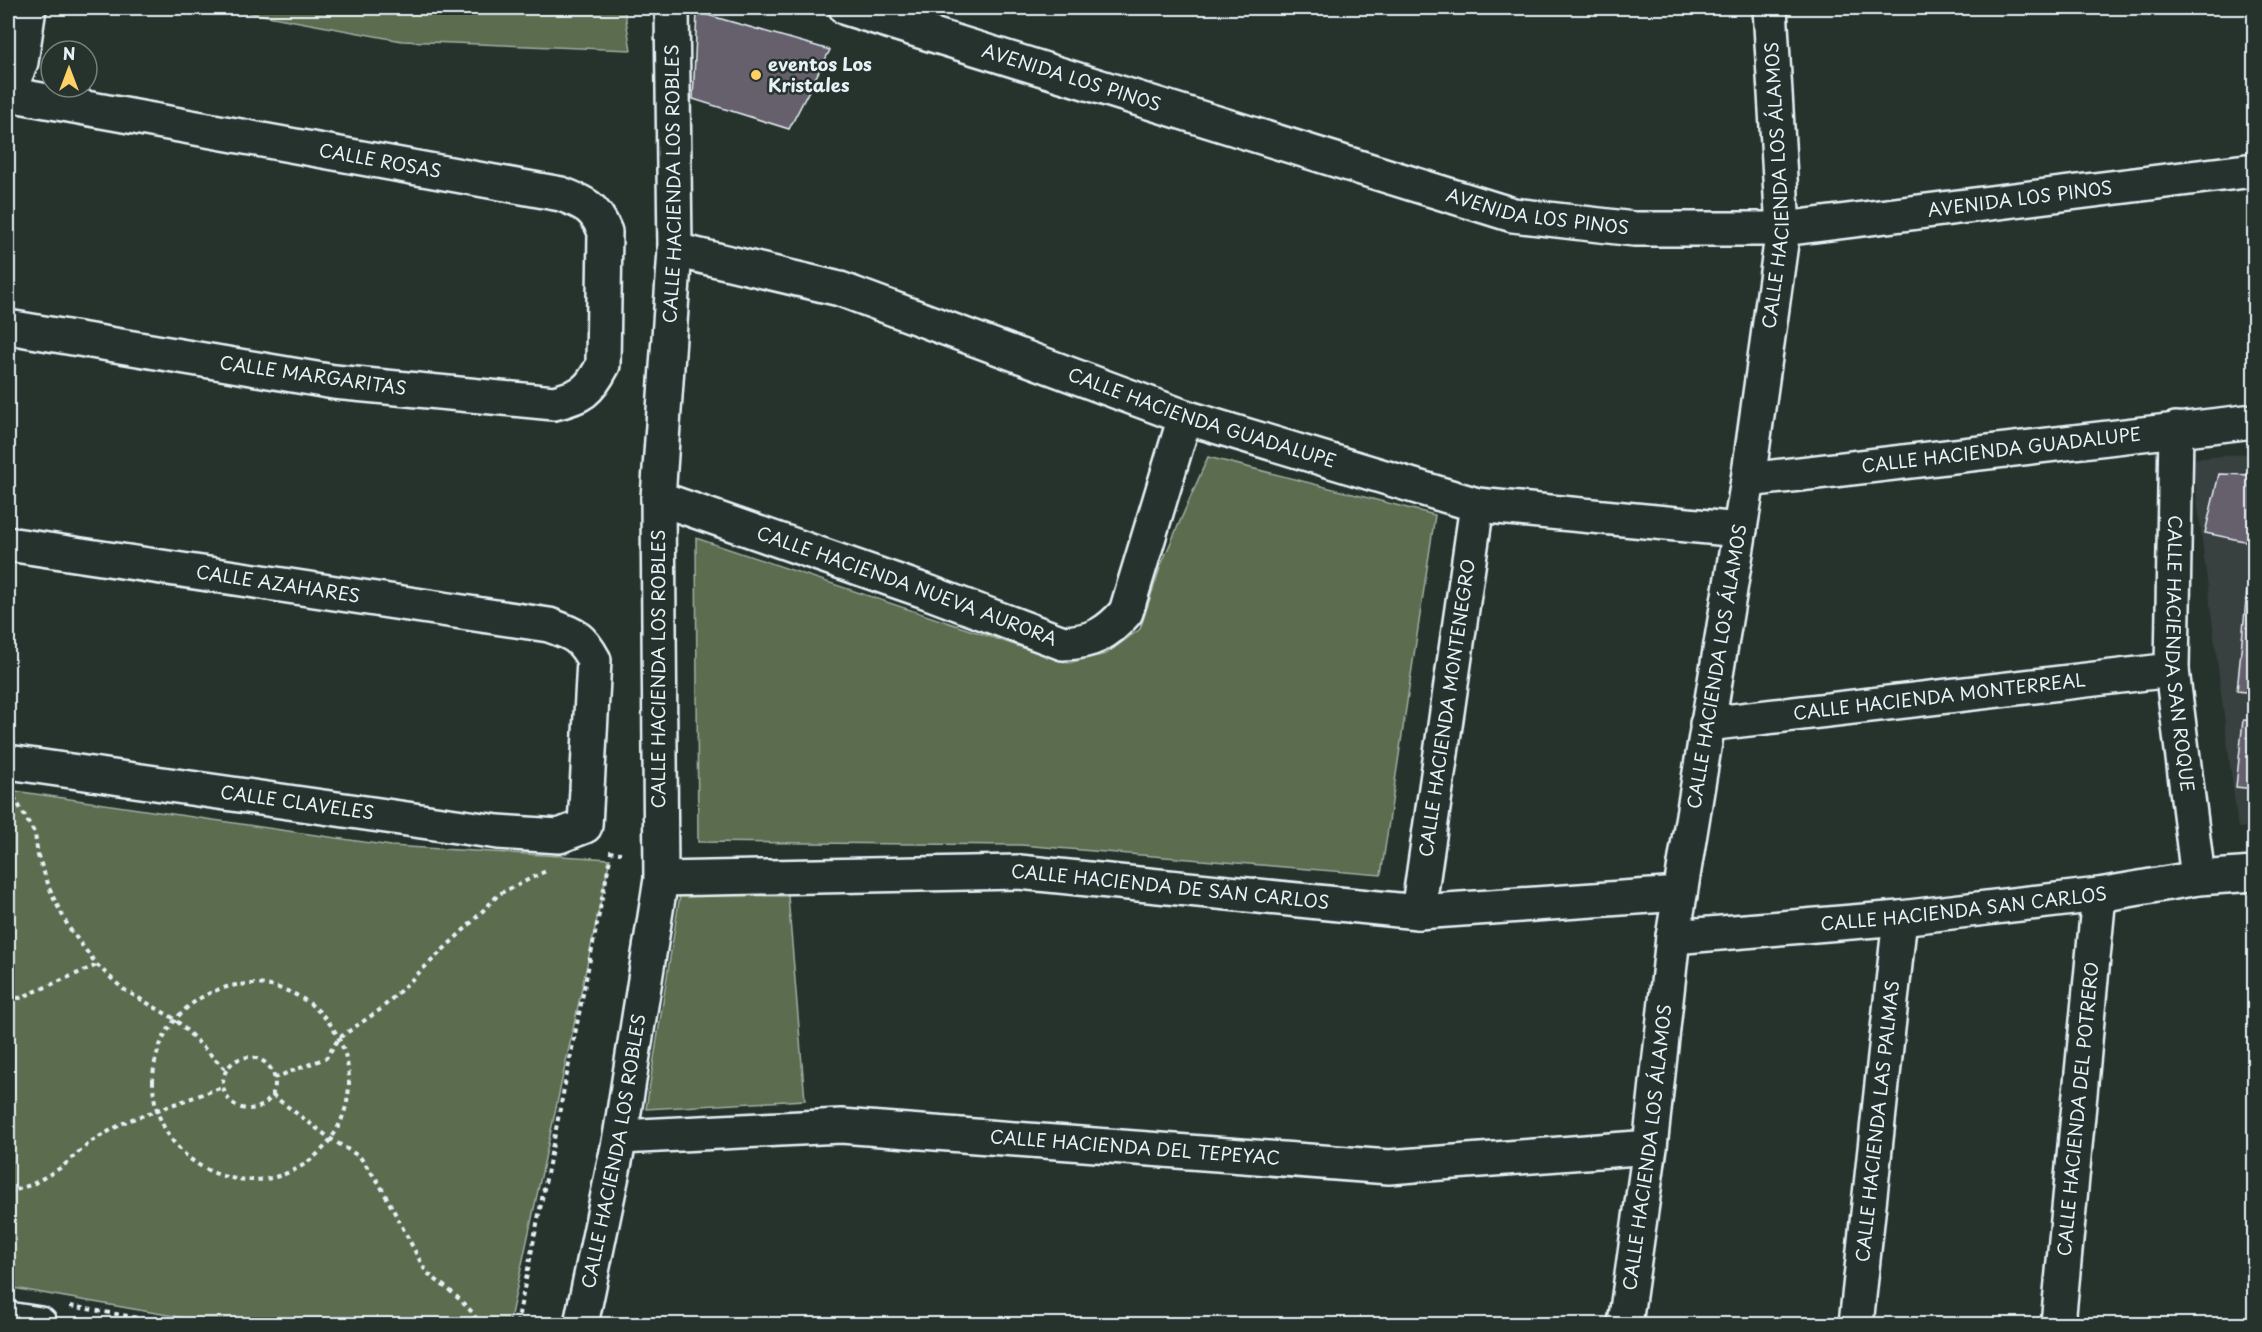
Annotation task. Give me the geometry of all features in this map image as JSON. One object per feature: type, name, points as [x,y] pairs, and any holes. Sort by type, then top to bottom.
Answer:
[{"type":"street","points":[[8,93],[21,62],[29,8]]},
{"type":"street","name":"CALLE HACIENDA LOS ROBLES","points":[[581,1324],[620,1137],[661,879],[658,498],[675,250],[672,8]]},
{"type":"street","name":"AVENIDA LOS PINOS","points":[[846,8],[1513,215],[1634,229],[1784,229],[2254,170]]},
{"type":"street","name":"CALLE HACIENDA LOS ÁLAMOS","points":[[1625,1324],[1650,1147],[1673,937],[1748,480],[1784,229],[1770,8]]},
{"type":"street","name":"CALLE ROSAS","points":[[8,93],[561,194],[585,203],[598,216],[605,232],[603,365]]},
{"type":"street","name":"CALLE HACIENDA GUADALUPE","points":[[675,250],[840,289],[1185,417],[1477,505],[1740,530]]},
{"type":"street","name":"CALLE MARGARITAS","points":[[8,327],[334,382],[554,403],[576,397],[594,384],[603,365]]},
{"type":"street","name":"CALLE HACIENDA NUEVA AURORA","points":[[658,498],[925,591],[1063,643],[1076,642],[1095,638],[1112,628],[1126,612],[1185,417]]},
{"type":"street","name":"CALLE HACIENDA GUADALUPE","points":[[1748,480],[2254,421]]},
{"type":"street","name":"CALLE HACIENDA SAN ROQUE","points":[[2176,429],[2172,670],[2198,878]]},
{"type":"street","name":"CALLE HACIENDA MONTENEGRO","points":[[1418,912],[1477,505]]},
{"type":"street","name":"CALLE AZAHARES","points":[[8,544],[549,625],[571,632],[585,643],[594,660],[585,826]]},
{"type":"street","name":"CALLE HACIENDA MONTERREAL","points":[[1707,724],[2172,670]]},
{"type":"street","name":"CALLE CLAVELES","points":[[8,762],[498,832],[559,836],[585,826]]},
{"type":"street","name":"CALLE HACIENDA DE SAN CARLOS","points":[[661,879],[1019,872],[1418,912],[1680,894]]},
{"type":"street","name":"CALLE HACIENDA SAN CARLOS","points":[[1673,937],[1899,918],[2099,895],[2198,878],[2254,874]]},
{"type":"street","name":"CALLE HACIENDA DEL POTRERO","points":[[2058,1324],[2099,895]]},
{"type":"street","name":"CALLE HACIENDA LAS PALMAS","points":[[1856,1324],[1899,918]]},
{"type":"street","name":"CALLE HACIENDA DEL TEPEYAC","points":[[620,1137],[841,1126],[1389,1167],[1650,1147]]},
{"type":"street","points":[[8,1318],[51,1314]]},
{"type":"path","points":[[12,794],[35,834],[38,856],[52,897],[69,928],[97,965],[123,988],[175,1019],[226,1070]]},
{"type":"path","points":[[517,1324],[610,859]]},
{"type":"path","points":[[274,1078],[326,1058],[339,1038],[381,1009],[499,894],[552,869]]},
{"type":"path","points":[[8,997],[20,998],[97,965]]},
{"type":"path","points":[[252,983],[279,987],[303,999],[324,1016],[339,1038],[348,1063],[350,1089],[344,1116],[331,1139],[313,1159],[290,1173],[263,1180],[234,1178],[206,1170],[182,1152],[164,1129],[154,1102],[153,1073],[159,1044],[175,1019],[197,1000],[223,987],[252,983]]},
{"type":"path","points":[[8,1008],[11,1028],[8,1036]]},
{"type":"path","points":[[240,1059],[257,1059],[271,1069],[274,1078],[272,1095],[261,1106],[244,1108],[230,1101],[223,1087],[226,1070],[240,1059]]},
{"type":"path","points":[[8,1194],[33,1184],[62,1167],[90,1142],[127,1121],[223,1087]]},
{"type":"path","points":[[272,1095],[331,1139],[360,1157],[379,1183],[426,1272],[454,1294],[474,1314],[478,1324]]},
{"type":"path","points":[[51,1314],[173,1324]]},
{"type":"shaded area","points":[[2254,453],[2254,826],[2238,828],[2192,459]]},
{"type":"green space","points":[[224,8],[624,8],[631,50],[402,41]]},
{"type":"green space","points":[[1208,457],[1435,515],[1381,875],[1021,845],[698,842],[696,538],[1068,663],[1106,654],[1140,629],[1161,565]]},
{"type":"green space","points":[[8,790],[391,846],[610,859],[509,1324],[219,1324],[8,1287]]},
{"type":"green space","points":[[680,895],[788,896],[805,1100],[646,1109]]},
{"type":"building","name":"eventos Los Kristales","points":[[697,12],[830,50],[789,129],[693,99]]},
{"type":"building","points":[[2219,474],[2254,475],[2254,543],[2205,533]]},
{"type":"building","points":[[2247,590],[2254,590],[2254,693],[2237,691]]},
{"type":"building","points":[[2243,720],[2254,721],[2254,789],[2236,787]]},
{"type":"place","name":"eventos Los Kristales","points":[[756,75]]}]
